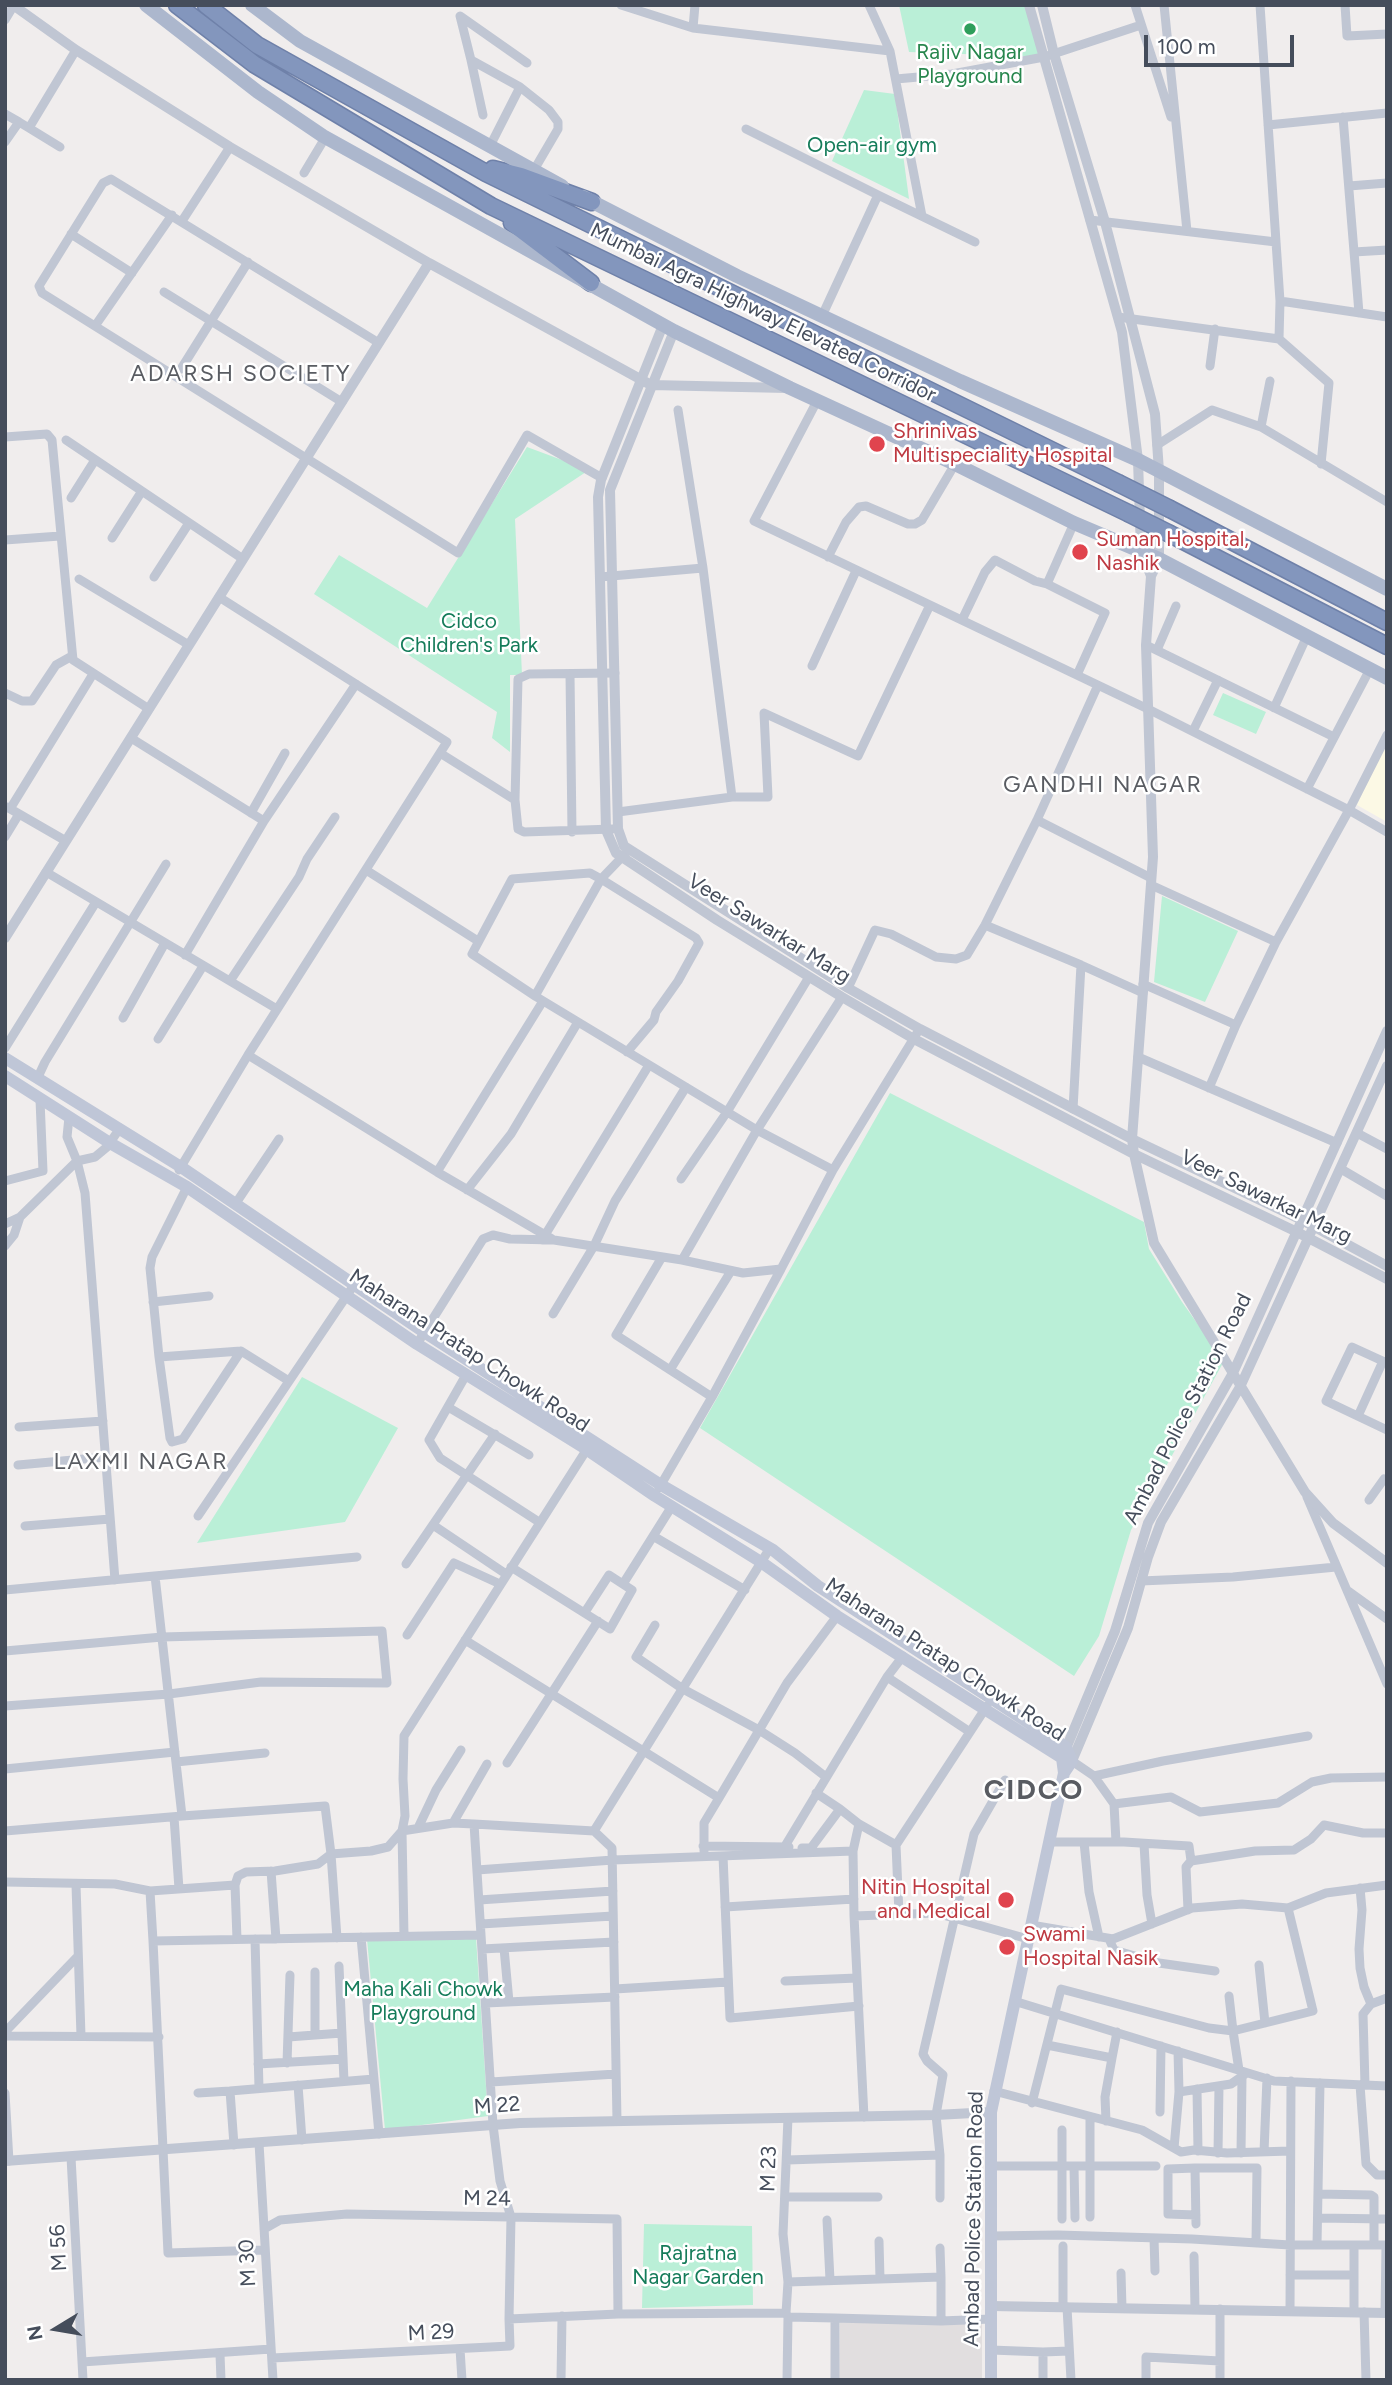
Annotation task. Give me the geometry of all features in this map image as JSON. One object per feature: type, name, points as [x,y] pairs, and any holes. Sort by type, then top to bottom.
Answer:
[{"type":"highway","name":"Mumbai Agra Highway Elevated Corridor","points":[[177,5],[254,64],[491,206],[1128,513],[1387,646]]},
{"type":"highway","name":"Mumbai Agra Highway Elevated Corridor","points":[[206,5],[257,45],[477,168],[1118,482],[1387,622]]},
{"type":"highway","points":[[477,168],[521,176],[592,202]]},
{"type":"highway","points":[[491,206],[591,283]]},
{"type":"main road","points":[[146,5],[258,92],[326,138],[668,328],[1074,523],[1159,559],[1387,678]]},
{"type":"main road","points":[[252,5],[300,41],[592,202],[737,276],[960,381],[1138,460],[1387,589]]},
{"type":"main road","name":"Maharana Pratap Chowk Road","points":[[5,1058],[120,1128],[177,1173],[187,1187],[350,1290],[424,1332],[658,1491],[770,1548],[818,1586],[988,1704],[1067,1755]]},
{"type":"main road","name":"Maharana Pratap Chowk Road","points":[[5,1076],[110,1143],[236,1203],[417,1344],[589,1445]]},
{"type":"main road","name":"Maharana Pratap Chowk Road","points":[[658,1491],[672,1506],[761,1562],[837,1616],[988,1704]]},
{"type":"main road","name":"Ambad Police Station Road","points":[[991,2380],[991,2166],[994,2091],[1067,1755]]},
{"type":"street","points":[[5,20],[14,5],[76,50],[230,147],[429,263],[646,382],[790,388]]},
{"type":"street","points":[[621,5],[692,28],[890,51]]},
{"type":"street","points":[[692,28],[695,5]]},
{"type":"street","points":[[869,5],[890,51],[922,216]]},
{"type":"street","points":[[1029,5],[1049,55],[1105,222],[1155,414],[1159,471],[1159,559],[1151,576],[1146,645],[1153,857],[1133,1154],[1154,1243],[1305,1492],[1387,1685]]},
{"type":"street","points":[[1042,5],[1049,55],[1090,220],[1122,332],[1138,460],[1141,551],[1151,576]]},
{"type":"street","points":[[1135,5],[1177,134]]},
{"type":"street","points":[[1164,5],[1187,232]]},
{"type":"street","points":[[1260,5],[1280,301],[1279,339]]},
{"type":"street","points":[[1345,5],[1348,36],[1387,34]]},
{"type":"street","points":[[482,115],[460,16],[527,63]]},
{"type":"street","points":[[896,79],[952,74],[1049,55],[1141,25]]},
{"type":"street","points":[[29,128],[76,50]]},
{"type":"street","points":[[471,60],[520,87],[549,110],[558,122],[558,129],[534,170]]},
{"type":"street","points":[[490,146],[520,87]]},
{"type":"street","points":[[1268,125],[1387,113]]},
{"type":"street","points":[[5,114],[60,147]]},
{"type":"street","points":[[1343,117],[1359,313]]},
{"type":"street","points":[[5,142],[19,122]]},
{"type":"street","points":[[746,129],[975,242]]},
{"type":"street","points":[[304,173],[326,138]]},
{"type":"street","points":[[182,221],[230,147]]},
{"type":"street","points":[[379,343],[111,179],[103,183],[39,289],[458,553],[527,435],[602,478]]},
{"type":"street","points":[[1349,186],[1387,183]]},
{"type":"street","points":[[822,316],[878,195]]},
{"type":"street","points":[[95,326],[172,215]]},
{"type":"street","points":[[1090,220],[1276,242]]},
{"type":"street","points":[[71,234],[132,273]]},
{"type":"street","points":[[1354,253],[1387,250]]},
{"type":"street","points":[[181,369],[248,262]]},
{"type":"street","points":[[5,938],[429,263]]},
{"type":"street","points":[[164,292],[342,402]]},
{"type":"street","points":[[1280,301],[1387,317]]},
{"type":"street","points":[[1118,317],[1279,339],[1329,383],[1321,464]]},
{"type":"street","name":"Veer Sawarkar Marg","points":[[612,829],[618,812],[600,577],[598,497],[602,478],[668,328]]},
{"type":"street","points":[[1210,366],[1215,329]]},
{"type":"street","points":[[1261,427],[1270,381]]},
{"type":"street","name":"Veer Sawarkar Marg","points":[[646,382],[611,485],[609,673],[612,829],[621,841],[624,854],[809,977],[845,993]]},
{"type":"street","points":[[817,401],[754,520],[1193,731],[1387,832]]},
{"type":"street","points":[[678,410],[703,568],[732,797]]},
{"type":"street","points":[[1157,445],[1212,410],[1261,427],[1387,502]]},
{"type":"street","points":[[5,437],[47,434],[51,437],[72,656],[76,663],[149,709]]},
{"type":"street","points":[[66,440],[243,559]]},
{"type":"street","points":[[71,498],[95,460]]},
{"type":"street","points":[[828,557],[846,522],[859,507],[866,506],[908,524],[922,520],[955,464]]},
{"type":"street","points":[[112,538],[142,491]]},
{"type":"street","points":[[154,577],[189,523]]},
{"type":"street","points":[[1047,584],[1074,523]]},
{"type":"street","points":[[5,540],[60,536]]},
{"type":"street","points":[[962,620],[985,572],[995,561],[1035,581],[1047,584],[1105,613],[1077,675]]},
{"type":"street","points":[[600,577],[703,568]]},
{"type":"street","points":[[812,666],[856,571]]},
{"type":"street","points":[[79,579],[188,645]]},
{"type":"street","points":[[177,1173],[248,1055],[447,742],[219,597]]},
{"type":"street","points":[[618,812],[732,797],[768,797],[764,713],[858,756],[930,605]]},
{"type":"street","points":[[1157,650],[1176,606]]},
{"type":"street","points":[[1274,708],[1307,636]]},
{"type":"street","points":[[1146,645],[1334,737]]},
{"type":"street","points":[[5,692],[22,701],[32,701],[57,665],[72,656]]},
{"type":"street","points":[[1307,789],[1370,669]]},
{"type":"street","points":[[609,673],[529,674],[517,681],[515,800],[518,829],[524,832],[612,829]]},
{"type":"street","points":[[5,837],[11,810],[93,674]]},
{"type":"street","points":[[570,674],[572,832]]},
{"type":"street","points":[[1193,731],[1218,680]]},
{"type":"street","points":[[185,955],[264,821],[356,684]]},
{"type":"street","points":[[682,1260],[757,1130],[845,993],[875,930],[891,934],[936,957],[956,959],[967,955],[985,925],[1037,820],[1098,685]]},
{"type":"street","points":[[1209,1088],[1276,942],[1349,810],[1387,734]]},
{"type":"street","points":[[131,738],[264,821]]},
{"type":"street","points":[[251,813],[285,753]]},
{"type":"street","points":[[440,753],[515,800]]},
{"type":"street","points":[[11,810],[66,841]]},
{"type":"street","points":[[230,981],[335,817]]},
{"type":"street","points":[[1037,820],[1151,881],[1276,942]]},
{"type":"street","points":[[437,1172],[539,999],[601,879],[624,854]]},
{"type":"street","name":"Veer Sawarkar Marg","points":[[624,854],[845,993],[917,1034],[1133,1154],[1310,1238],[1387,1279]]},
{"type":"street","points":[[38,1077],[166,864]]},
{"type":"street","points":[[366,870],[478,941]]},
{"type":"street","points":[[46,873],[277,1009]]},
{"type":"street","points":[[627,1052],[654,1020],[656,1012],[678,981],[699,943],[696,938],[590,873],[512,879],[472,954],[539,999],[578,1022],[627,1052],[757,1130],[833,1170]]},
{"type":"street","points":[[5,1048],[96,902]]},
{"type":"street","points":[[985,925],[1236,1025]]},
{"type":"street","points":[[123,1018],[165,943]]},
{"type":"street","points":[[158,1039],[203,965]]},
{"type":"street","points":[[1073,1109],[1081,965]]},
{"type":"street","points":[[681,1179],[727,1112],[809,977]]},
{"type":"street","points":[[467,1190],[511,1134],[578,1022]]},
{"type":"street","name":"Ambad Police Station Road","points":[[1067,1755],[1115,1631],[1148,1523],[1233,1373],[1387,1031]]},
{"type":"street","points":[[658,1491],[833,1170],[917,1034]]},
{"type":"street","name":"Veer Sawarkar Marg","points":[[917,1034],[1302,1220],[1387,1266]]},
{"type":"street","points":[[248,1055],[547,1239]]},
{"type":"street","points":[[1138,1057],[1337,1143]]},
{"type":"street","points":[[547,1239],[649,1065]]},
{"type":"street","name":"Ambad Police Station Road","points":[[1067,1755],[1128,1628],[1161,1522],[1241,1387],[1387,1066]]},
{"type":"street","points":[[553,1314],[594,1246],[615,1201],[686,1087]]},
{"type":"street","points":[[5,1181],[43,1171],[40,1100]]},
{"type":"street","points":[[69,1117],[66,1137],[85,1193],[115,1580]]},
{"type":"street","points":[[5,1224],[20,1217],[76,1161],[95,1157],[110,1143],[120,1128]]},
{"type":"street","points":[[1357,1133],[1387,1149]]},
{"type":"street","points":[[236,1203],[279,1139]]},
{"type":"street","points":[[1341,1169],[1387,1196]]},
{"type":"street","points":[[187,1187],[152,1257],[150,1268],[159,1357],[172,1442],[183,1439],[241,1350]]},
{"type":"street","points":[[5,1246],[14,1235],[20,1217]]},
{"type":"street","points":[[417,1344],[483,1239],[493,1235],[510,1239],[547,1239],[594,1246],[743,1273],[781,1269]]},
{"type":"street","points":[[662,1257],[616,1335],[712,1396]]},
{"type":"street","points":[[670,1370],[731,1271]]},
{"type":"street","points":[[198,1516],[350,1290]]},
{"type":"street","points":[[153,1303],[209,1296]]},
{"type":"street","points":[[1357,1416],[1385,1362],[1352,1347],[1326,1401],[1357,1416],[1387,1430]]},
{"type":"street","points":[[159,1357],[241,1350],[289,1381]]},
{"type":"street","points":[[466,1375],[429,1440],[440,1458],[539,1522]]},
{"type":"street","points":[[448,1407],[529,1455]]},
{"type":"street","points":[[19,1427],[103,1421]]},
{"type":"street","points":[[406,1564],[495,1434]]},
{"type":"street","points":[[404,1936],[404,1736],[589,1445]]},
{"type":"street","points":[[18,1465],[106,1457]]},
{"type":"street","points":[[1368,1500],[1386,1478]]},
{"type":"street","points":[[1305,1492],[1333,1523],[1387,1563]]},
{"type":"street","points":[[623,1584],[672,1506]]},
{"type":"street","points":[[24,1526],[110,1519]]},
{"type":"street","points":[[433,1525],[586,1612],[610,1629],[632,1590],[609,1575],[586,1612]]},
{"type":"street","points":[[653,1536],[745,1590]]},
{"type":"street","points":[[594,1831],[770,1548]]},
{"type":"street","points":[[5,1590],[357,1557]]},
{"type":"street","points":[[407,1635],[454,1563],[500,1584]]},
{"type":"street","points":[[1141,1581],[1234,1577],[1336,1567]]},
{"type":"street","points":[[155,1576],[175,1757],[179,1889]]},
{"type":"street","points":[[1346,1590],[1387,1619]]},
{"type":"street","points":[[704,1857],[704,1823],[787,1683],[837,1616]]},
{"type":"street","points":[[507,1763],[598,1621]]},
{"type":"street","points":[[655,1625],[636,1657],[683,1689],[795,1752],[825,1777]]},
{"type":"street","points":[[5,1651],[162,1637],[382,1631],[387,1683],[261,1682],[169,1694],[5,1706]]},
{"type":"street","points":[[465,1640],[719,1798]]},
{"type":"street","points":[[785,1846],[887,1677],[903,1656]]},
{"type":"street","points":[[887,1677],[970,1731]]},
{"type":"street","points":[[899,1914],[896,1845],[988,1704]]},
{"type":"street","points":[[1094,1776],[1308,1736]]},
{"type":"street","points":[[418,1828],[436,1790],[461,1750]]},
{"type":"street","points":[[5,1769],[265,1753]]},
{"type":"street","points":[[1067,1755],[1094,1776],[1114,1804],[1116,1842]]},
{"type":"street","points":[[453,1823],[487,1764]]},
{"type":"street","points":[[1114,1804],[1171,1797],[1200,1811],[1278,1803],[1312,1782],[1331,1778],[1387,1777]]},
{"type":"street","points":[[940,2198],[936,2115],[943,2076],[927,2061],[923,2053],[974,1834],[1005,1780]]},
{"type":"street","points":[[816,1793],[859,1824],[896,1845]]},
{"type":"street","points":[[5,1831],[325,1806],[337,1938]]},
{"type":"street","points":[[703,1846],[785,1846],[810,1849],[840,1809]]},
{"type":"street","points":[[237,1939],[235,1885],[241,1874],[318,1864],[331,1854],[388,1847],[402,1831],[453,1823],[594,1831],[612,1848],[617,2121]]},
{"type":"street","points":[[474,1824],[493,2125],[500,2180],[511,2217],[509,2319],[618,2314],[787,2315],[941,2321],[991,2313],[1065,2307],[1386,2313],[1386,2245],[1290,2245],[1058,2235],[991,2236]]},
{"type":"street","points":[[859,1824],[853,1851],[854,1916],[864,2117]]},
{"type":"street","points":[[1188,1910],[1186,1867],[1191,1861],[1255,1851],[1294,1850],[1311,1839],[1324,1825],[1363,1833],[1387,1833]]},
{"type":"street","points":[[1049,1842],[1189,1846],[1191,1861]]},
{"type":"street","points":[[1084,1842],[1089,1892],[1104,1938],[1114,1950],[1159,1963],[1215,1972]]},
{"type":"street","points":[[1144,1844],[1152,1924]]},
{"type":"street","points":[[477,1870],[612,1860],[853,1851]]},
{"type":"street","points":[[723,1856],[730,2018],[859,2006]]},
{"type":"street","points":[[271,1871],[276,1939]]},
{"type":"street","points":[[5,1882],[115,1884],[150,1891],[235,1885]]},
{"type":"street","points":[[76,1885],[81,2036]]},
{"type":"street","points":[[1031,1925],[1113,1939],[1188,1910],[1242,1904],[1288,1908],[1326,1893],[1387,1885]]},
{"type":"street","points":[[1360,1888],[1360,1968],[1371,2004]]},
{"type":"street","points":[[150,1891],[168,2253],[265,2250]]},
{"type":"street","points":[[479,1900],[613,1891]]},
{"type":"street","points":[[725,1907],[854,1899]]},
{"type":"street","points":[[1032,2103],[1061,1989],[1209,2028],[1233,2031],[1313,2011],[1288,1908]]},
{"type":"street","points":[[854,1916],[936,1913],[1028,1939]]},
{"type":"street","points":[[153,1941],[404,1936],[613,1916]]},
{"type":"street","points":[[361,1937],[379,2134]]},
{"type":"street","points":[[255,1939],[259,2088]]},
{"type":"street","points":[[482,1949],[614,1942]]},
{"type":"street","points":[[505,1948],[509,2002]]},
{"type":"street","points":[[5,2034],[78,1956]]},
{"type":"street","points":[[1259,1965],[1265,2023]]},
{"type":"street","points":[[339,1966],[344,2081]]},
{"type":"street","points":[[315,1972],[315,2035]]},
{"type":"street","points":[[287,2063],[290,1975]]},
{"type":"street","points":[[785,1981],[857,1978]]},
{"type":"street","points":[[486,2003],[728,1982]]},
{"type":"street","points":[[1229,1996],[1233,2031],[1243,2073],[1241,2153]]},
{"type":"street","points":[[1387,1998],[1371,2004],[1363,2014],[1366,2164],[1377,2175],[1387,2175]]},
{"type":"street","points":[[1014,2001],[1243,2073],[1291,2081],[1387,2086]]},
{"type":"street","points":[[1106,2121],[1105,2097],[1117,2032]]},
{"type":"street","points":[[5,2034],[159,2037]]},
{"type":"street","points":[[288,2037],[342,2034]]},
{"type":"street","points":[[1047,2045],[1112,2058]]},
{"type":"street","points":[[1160,2112],[1161,2046]]},
{"type":"street","points":[[1174,2148],[1179,2092],[1178,2051]]},
{"type":"street","points":[[258,2064],[343,2059]]},
{"type":"street","points":[[1179,2092],[1231,2084],[1243,2073]]},
{"type":"street","points":[[491,2082],[616,2074]]},
{"type":"street","points":[[1264,2152],[1266,2078]]},
{"type":"street","points":[[198,2093],[374,2079]]},
{"type":"street","points":[[1290,2311],[1291,2081]]},
{"type":"street","points":[[1317,2245],[1320,2083]]},
{"type":"street","points":[[298,2085],[302,2140]]},
{"type":"street","points":[[1218,2153],[1219,2086]]},
{"type":"street","points":[[1198,2089],[1198,2151]]},
{"type":"street","points":[[230,2091],[234,2146]]},
{"type":"street","points":[[994,2091],[1142,2130],[1181,2152],[1290,2151]]},
{"type":"street","points":[[5,2093],[7,2161]]},
{"type":"street","name":"M 22","points":[[7,2161],[493,2125],[992,2112]]},
{"type":"street","points":[[1090,2117],[1090,2217]]},
{"type":"street","name":"M 23","points":[[787,2380],[788,2282],[784,2220],[788,2118]]},
{"type":"street","points":[[1062,2130],[1062,2219]]},
{"type":"street","name":"M 30","points":[[259,2143],[273,2380]]},
{"type":"street","points":[[787,2160],[940,2155]]},
{"type":"street","name":"M 56","points":[[71,2157],[83,2380]]},
{"type":"street","points":[[991,2166],[1156,2166]]},
{"type":"street","points":[[1074,2166],[1075,2218]]},
{"type":"street","points":[[1195,2168],[1196,2219],[1168,2214],[1168,2169],[1195,2168],[1257,2168],[1256,2243]]},
{"type":"street","points":[[1318,2194],[1371,2195],[1376,2202],[1374,2245]]},
{"type":"street","points":[[786,2197],[878,2197]]},
{"type":"street","name":"M 24","points":[[264,2229],[280,2220],[346,2214],[617,2219],[618,2314]]},
{"type":"street","points":[[1318,2218],[1387,2219]]},
{"type":"street","points":[[827,2220],[830,2280]]},
{"type":"street","points":[[1154,2238],[1155,2271]]},
{"type":"street","points":[[879,2241],[880,2278]]},
{"type":"street","points":[[1354,2245],[1354,2275],[1366,2380]]},
{"type":"street","points":[[1063,2246],[1070,2380]]},
{"type":"street","points":[[940,2248],[941,2321]]},
{"type":"street","points":[[1194,2256],[1195,2309]]},
{"type":"street","points":[[1121,2273],[1122,2308]]},
{"type":"street","points":[[1290,2275],[1354,2275]]},
{"type":"street","points":[[788,2282],[941,2277]]},
{"type":"street","points":[[1220,2309],[1220,2380]]},
{"type":"street","points":[[561,2380],[562,2316]]},
{"type":"street","points":[[835,2318],[835,2380]]},
{"type":"street","name":"M 29","points":[[82,2361],[220,2354],[510,2346],[509,2319]]},
{"type":"street","points":[[460,2349],[462,2380]]},
{"type":"street","points":[[991,2350],[1069,2351]]},
{"type":"street","points":[[1043,2351],[1043,2380]]},
{"type":"street","points":[[220,2354],[221,2380]]},
{"type":"street","points":[[1146,2380],[1146,2357],[1220,2361]]},
{"type":"shaded area","points":[[1387,738],[1387,822],[1357,805]]},
{"type":"shaded area","points":[[982,2320],[982,2380],[839,2380],[840,2321]]},
{"type":"green space","name":"Rajiv Nagar Playground","points":[[899,5],[1029,5],[1044,57],[909,52]]},
{"type":"green space","name":"Open-air gym","points":[[864,90],[895,94],[909,199],[832,161]]},
{"type":"green space","name":"Cidco Children's Park","points":[[527,447],[589,470],[515,519],[522,675],[510,675],[510,752],[492,738],[497,712],[314,594],[339,555],[427,608]]},
{"type":"green space","points":[[1223,693],[1266,712],[1256,734],[1213,715]]},
{"type":"green space","points":[[1162,896],[1238,931],[1205,1002],[1154,982]]},
{"type":"green space","points":[[890,1093],[1144,1222],[1149,1249],[1224,1361],[1131,1530],[1099,1636],[1074,1676],[700,1428]]},
{"type":"green space","points":[[302,1377],[398,1428],[345,1522],[197,1543]]},
{"type":"green space","name":"Maha Kali Chowk Playground","points":[[476,1938],[488,2116],[385,2130],[367,1939]]},
{"type":"green space","name":"Rajratna Nagar Garden","points":[[644,2224],[752,2226],[753,2305],[642,2308]]},
{"type":"place","name":"Rajiv Nagar Playground","points":[[970,29]]},
{"type":"place","name":"Shrinivas Multispeciality Hospital","points":[[877,444]]},
{"type":"place","name":"Suman Hospital, Nashik","points":[[1080,552]]},
{"type":"place","name":"Nitin Hospital and Medical","points":[[1006,1900]]},
{"type":"place","name":"Swami Hospital Nasik","points":[[1007,1947]]},
{"type":"district","name":"ADARSH SOCIETY","points":[[241,374]]},
{"type":"district","name":"GANDHI NAGAR","points":[[1103,785]]},
{"type":"district","name":"LAXMI NAGAR","points":[[141,1462]]},
{"type":"district","name":"CIDCO","points":[[1034,1791]]}]
